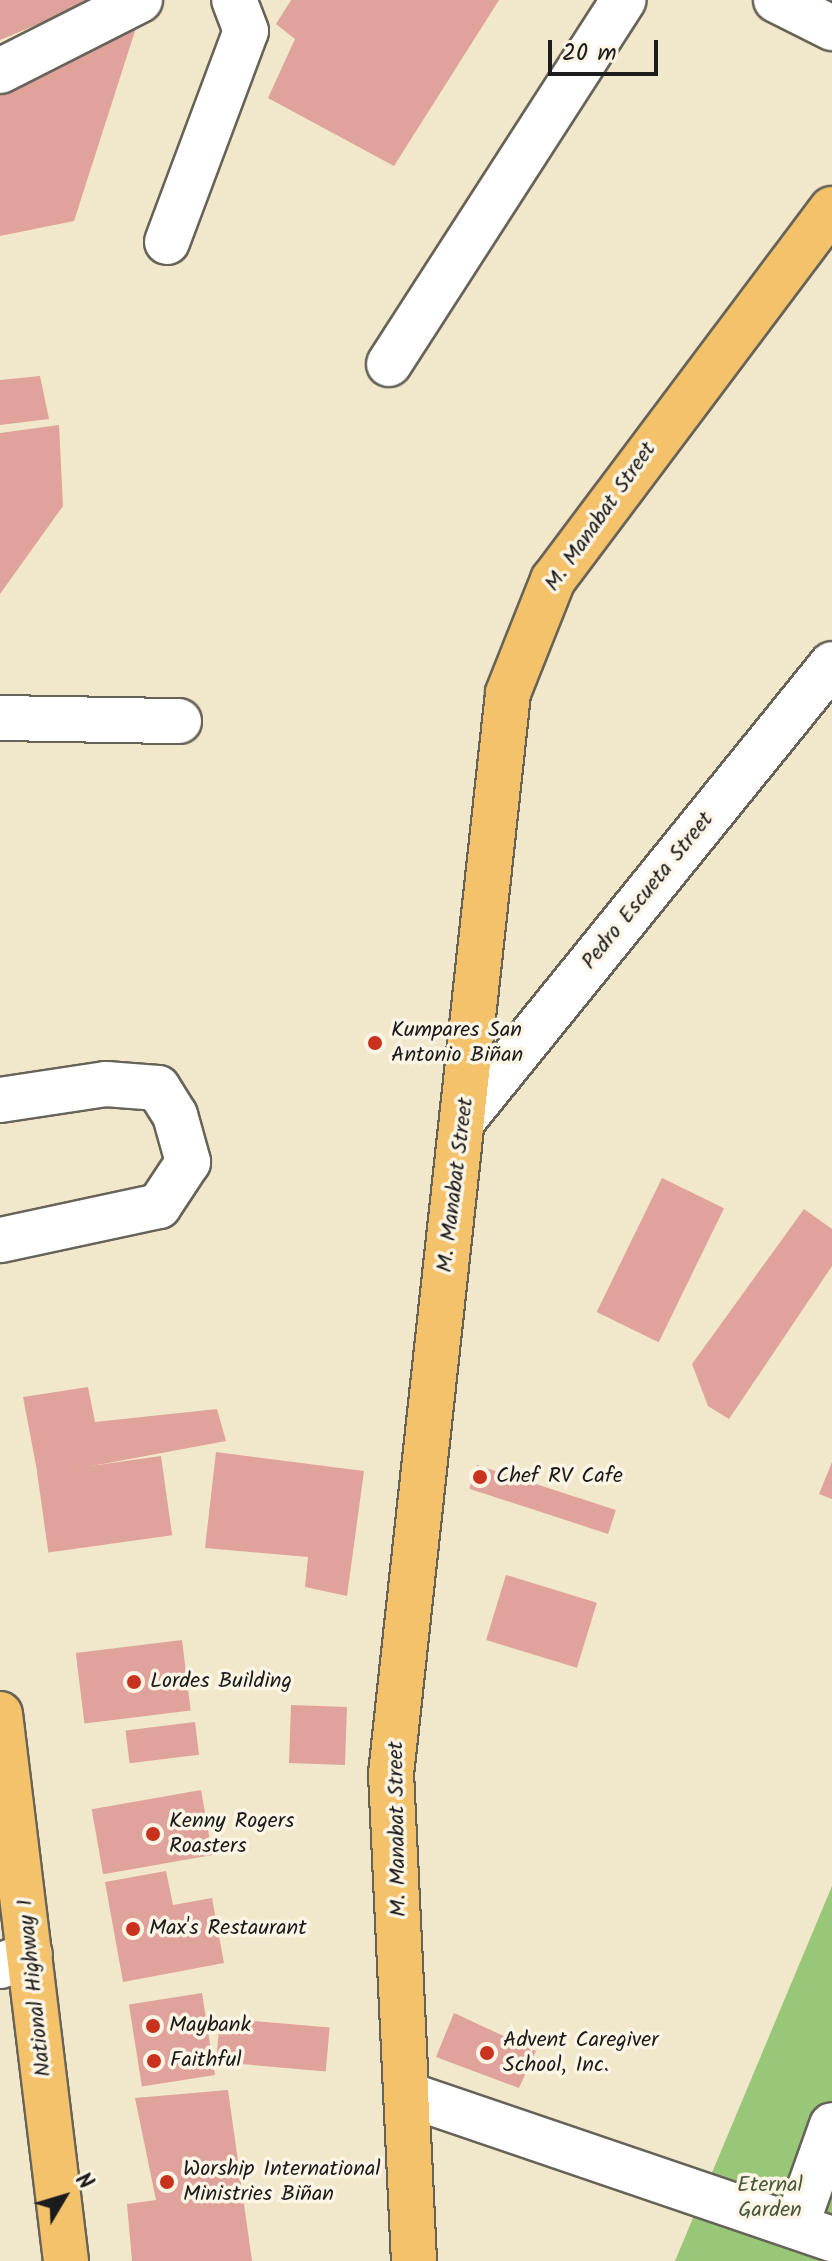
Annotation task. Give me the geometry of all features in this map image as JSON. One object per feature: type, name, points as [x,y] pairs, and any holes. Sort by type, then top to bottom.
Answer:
[{"type":"main road","name":"M. Manabat Street","points":[[414,2261],[409,2095],[391,1774],[517,657],[553,580],[601,511],[832,209]]},
{"type":"main road","name":"National Highway 1","points":[[0,1714],[15,1960],[66,2261]]},
{"type":"street","points":[[0,71],[140,0]]},
{"type":"street","points":[[167,242],[246,31],[234,0]]},
{"type":"street","points":[[389,364],[624,0]]},
{"type":"street","points":[[776,0],[832,28]]},
{"type":"street","name":"Pedro Escueta Street","points":[[464,1119],[832,664]]},
{"type":"street","points":[[0,718],[179,721]]},
{"type":"street","points":[[0,1100],[106,1084],[158,1088],[175,1115],[188,1162],[159,1206],[0,1240]]},
{"type":"street","points":[[409,2095],[814,2233],[832,2125]]},
{"type":"green space","name":"Eternal Garden","points":[[832,1886],[832,2261],[675,2261]]},
{"type":"building","points":[[0,0],[96,0],[0,40]]},
{"type":"building","points":[[291,0],[499,0],[394,166],[268,98],[295,39],[276,24]]},
{"type":"building","points":[[143,6],[74,221],[0,236],[0,78]]},
{"type":"building","points":[[40,376],[49,419],[0,425],[0,380]]},
{"type":"building","points":[[59,425],[63,506],[0,594],[0,433]]},
{"type":"building","points":[[662,1178],[724,1208],[659,1342],[597,1312]]},
{"type":"building","points":[[804,1209],[832,1229],[832,1266],[729,1419],[708,1406],[692,1364]]},
{"type":"building","points":[[88,1387],[95,1422],[217,1409],[226,1441],[38,1476],[23,1397]]},
{"type":"building","points":[[216,1452],[364,1471],[347,1596],[305,1587],[308,1557],[205,1548]]},
{"type":"building","points":[[161,1456],[172,1535],[48,1553],[37,1473]]},
{"type":"building","points":[[832,1462],[832,1499],[819,1494]]},
{"type":"building","points":[[477,1465],[616,1510],[608,1534],[469,1489]]},
{"type":"building","points":[[506,1575],[597,1603],[577,1668],[486,1640]]},
{"type":"building","name":"Lordes Building","points":[[182,1640],[191,1710],[84,1724],[76,1653]]},
{"type":"building","points":[[291,1705],[347,1707],[345,1765],[289,1763]]},
{"type":"building","points":[[195,1722],[199,1755],[130,1763],[126,1731]]},
{"type":"building","name":"Kenny Rogers Roasters","points":[[201,1790],[212,1855],[103,1874],[92,1809]]},
{"type":"building","points":[[166,1871],[173,1905],[212,1898],[224,1963],[123,1982],[105,1882]]},
{"type":"building","points":[[202,1993],[215,2075],[142,2087],[129,2005]]},
{"type":"building","points":[[454,2013],[536,2051],[519,2088],[436,2057]]},
{"type":"building","points":[[220,2018],[330,2028],[326,2071],[216,2062]]},
{"type":"building","points":[[228,2090],[252,2261],[132,2261],[127,2204],[156,2200],[135,2098]]},
{"type":"place","name":"Kumpares San Antonio Biñan","points":[[375,1043]]},
{"type":"place","name":"Chef RV Cafe","points":[[480,1477]]},
{"type":"place","name":"Lordes Building","points":[[134,1682]]},
{"type":"place","name":"Kenny Rogers Roasters","points":[[153,1834]]},
{"type":"place","name":"Max's Restaurant","points":[[133,1929]]},
{"type":"place","name":"Maybank","points":[[153,2026]]},
{"type":"place","name":"Advent Caregiver School, Inc.","points":[[487,2053]]},
{"type":"place","name":"Faithful","points":[[154,2061]]},
{"type":"place","name":"Worship International Ministries Biñan","points":[[167,2182]]}]
